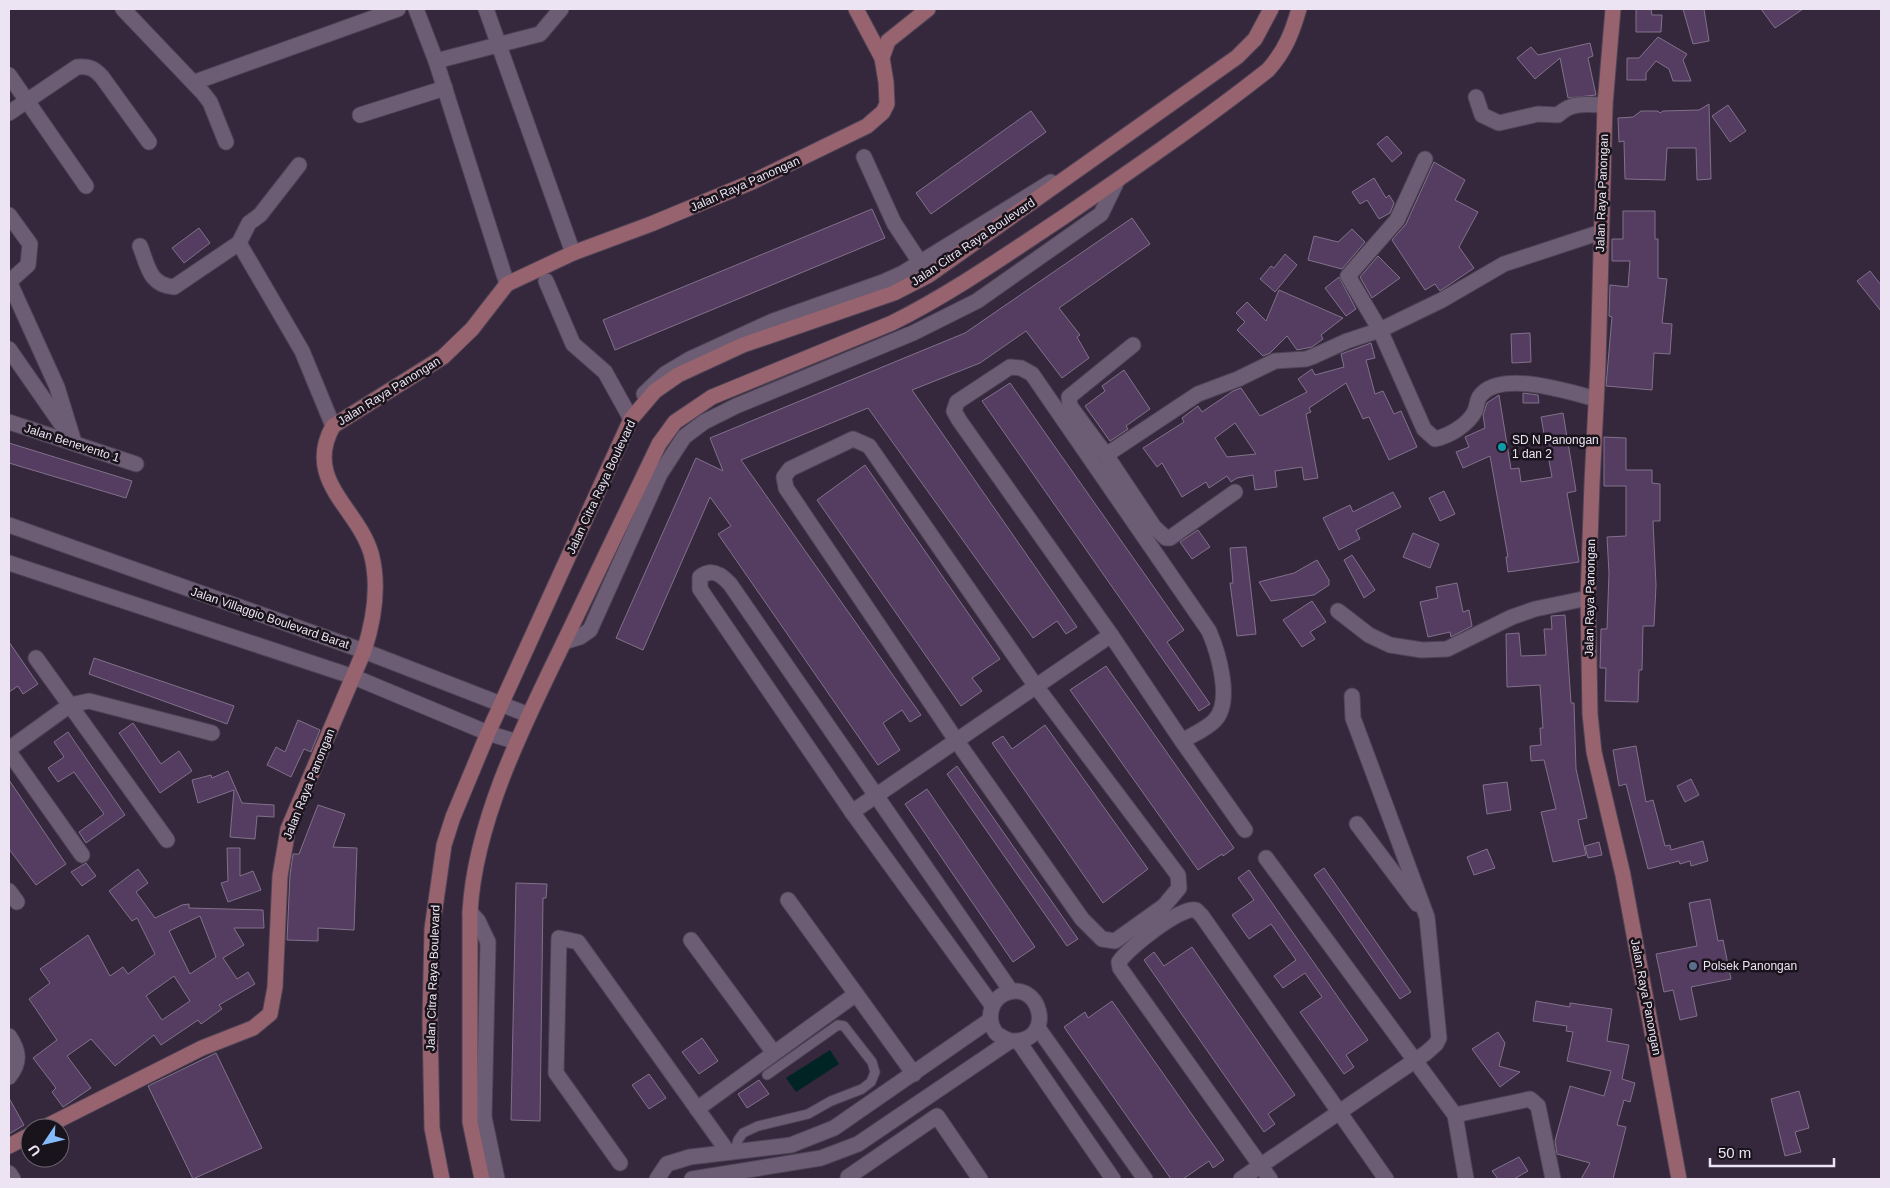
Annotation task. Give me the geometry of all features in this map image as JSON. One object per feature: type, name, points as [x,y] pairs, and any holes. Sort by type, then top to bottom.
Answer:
[{"type":"main road","name":"Jalan Raya Panongan","points":[[63,1118],[202,1048],[253,1028],[270,1014],[276,987],[280,876],[288,829],[364,651],[376,592],[375,572],[364,538],[327,477],[323,460],[328,436],[333,426],[443,357],[472,329],[507,284],[573,253],[651,224],[752,182],[867,126],[883,112],[887,104],[886,82],[882,58],[856,9]]},
{"type":"main road","points":[[882,58],[888,41],[928,9]]},
{"type":"main road","name":"Jalan Citra Raya Boulevard","points":[[442,1179],[432,1128],[430,1021],[432,929],[444,845],[453,817],[488,733],[636,413],[655,391],[678,375],[743,345],[775,327],[894,293],[925,269],[1062,180],[1237,57],[1255,38],[1271,9]]},
{"type":"main road","points":[[482,1179],[477,1162],[477,1116],[470,1024],[471,886],[478,850],[517,742],[529,715],[608,552],[654,470],[659,444],[675,422],[712,397],[919,310],[965,283],[1117,181],[1268,70],[1291,38],[1299,9]]},
{"type":"main road","name":"Jalan Raya Panongan","points":[[1613,9],[1605,105],[1588,598],[1590,697],[1594,752],[1624,875],[1678,1179]]},
{"type":"street","points":[[123,9],[195,82],[210,102],[226,142]]},
{"type":"street","points":[[195,82],[398,9]]},
{"type":"street","points":[[416,9],[445,88],[507,284]]},
{"type":"street","points":[[486,9],[573,253]]},
{"type":"street","points":[[436,61],[540,34],[561,9]]},
{"type":"street","points":[[9,113],[77,68],[86,66],[95,69],[149,142]]},
{"type":"street","points":[[9,75],[86,186]]},
{"type":"street","points":[[360,115],[445,88]]},
{"type":"street","points":[[1476,97],[1482,115],[1499,123],[1538,114],[1558,115],[1567,107],[1574,105],[1605,105]]},
{"type":"street","points":[[864,158],[890,215],[925,269]]},
{"type":"street","points":[[1425,159],[1397,220],[1348,276],[1380,330],[1424,429],[1435,439],[1442,438],[1468,422],[1480,397],[1486,391],[1507,384],[1520,382],[1538,385],[1596,399]]},
{"type":"street","points":[[140,246],[154,280],[162,286],[174,287],[239,243],[249,223],[260,215],[299,165]]},
{"type":"street","points":[[564,642],[580,637],[590,630],[624,558],[654,470],[684,436],[704,422],[887,345],[977,301],[1101,214],[1117,181]]},
{"type":"street","points":[[9,215],[30,244],[28,265],[9,281],[58,387],[74,442]]},
{"type":"street","points":[[1050,226],[1060,243]]},
{"type":"street","points":[[1106,455],[1198,394],[1238,379],[1275,361],[1288,358],[1306,359],[1380,330],[1442,300],[1504,264],[1601,232]]},
{"type":"street","points":[[239,243],[302,352],[333,426]]},
{"type":"street","points":[[546,281],[573,344],[605,372],[636,413]]},
{"type":"street","points":[[965,283],[977,301]]},
{"type":"street","points":[[880,328],[887,345]]},
{"type":"street","points":[[1133,345],[1069,397],[1070,406],[1106,455],[1154,527],[1166,538],[1170,538],[1235,492]]},
{"type":"street","points":[[9,349],[74,442]]},
{"type":"street","points":[[786,367],[794,383]]},
{"type":"street","points":[[1182,741],[1214,722],[1222,712],[1222,677],[1218,651],[1209,631],[1032,374],[1021,368],[1010,367],[957,402],[954,411],[1111,635],[1182,741],[1245,830]]},
{"type":"street","points":[[695,408],[704,422]]},
{"type":"street","name":"Jalan Benevento 1","points":[[9,422],[136,464]]},
{"type":"street","points":[[854,439],[862,441],[869,446],[1035,685],[1178,875],[1179,888],[1164,906],[1115,941],[1102,939],[1093,932],[956,740],[786,488],[784,477],[790,469],[854,439]]},
{"type":"street","name":"Jalan Villaggio Boulevard Barat","points":[[9,525],[364,651],[529,715]]},
{"type":"street","points":[[608,552],[624,558]]},
{"type":"street","points":[[9,563],[354,677],[488,733],[517,742]]},
{"type":"street","points":[[1011,991],[730,584],[718,574],[710,571],[705,573],[700,578],[700,588],[991,1013],[997,1033],[1014,1041],[1113,1179]]},
{"type":"street","points":[[1338,611],[1369,635],[1390,645],[1422,650],[1447,649],[1512,617],[1535,609],[1588,598]]},
{"type":"street","points":[[852,812],[1035,685],[1111,635]]},
{"type":"street","points":[[36,658],[167,840]]},
{"type":"street","points":[[1241,1179],[1416,1059],[1436,1044],[1439,1038],[1427,917],[1353,718],[1352,696]]},
{"type":"street","points":[[82,855],[9,750],[70,705],[88,701],[212,733]]},
{"type":"street","points":[[1357,824],[1427,917]]},
{"type":"street","points":[[1266,858],[1416,1059],[1455,1115],[1466,1179]]},
{"type":"street","points":[[788,900],[914,1074]]},
{"type":"street","points":[[1270,1179],[1120,968],[1119,962],[1123,956],[1138,942],[1186,910],[1196,910],[1386,1179]]},
{"type":"street","points":[[470,912],[478,921],[488,942],[487,1024],[477,1116],[497,1179]]},
{"type":"street","points":[[620,1163],[556,1073],[559,938],[578,942],[697,1109],[732,1152]]},
{"type":"street","points":[[691,940],[774,1053]]},
{"type":"street","points":[[657,1179],[667,1164],[690,1157],[791,1145],[834,1128],[914,1074],[991,1013],[1000,996],[1011,991],[1025,993],[1036,1001],[1040,1014],[1038,1028],[1030,1037],[1014,1041],[858,1144],[821,1158],[692,1179]]},
{"type":"street","points":[[697,1109],[856,994]]},
{"type":"street","points":[[470,1024],[487,1024]]},
{"type":"street","points":[[1038,1028],[1145,1179]]},
{"type":"street","points":[[9,1036],[17,1052],[18,1060],[16,1068],[9,1077]]},
{"type":"street","points":[[1455,1115],[1530,1099],[1534,1101],[1538,1106],[1553,1179]]},
{"type":"street","points":[[850,1179],[848,1177],[937,1116],[980,1179]]},
{"type":"street","points":[[9,1173],[13,1179]]},
{"type":"lane","points":[[732,1152],[743,1133],[758,1126],[808,1114],[831,1101],[862,1089],[871,1082],[875,1072],[872,1062],[844,1026],[838,1025],[767,1075]]},
{"type":"shaded area","points":[[830,1050],[839,1064],[796,1092],[786,1078]]},
{"type":"building","points":[[1636,9],[1651,9],[1652,15],[1662,15],[1661,32],[1636,32]]},
{"type":"building","points":[[1683,9],[1704,9],[1709,41],[1693,44]]},
{"type":"building","points":[[1761,9],[1803,9],[1775,28]]},
{"type":"building","points":[[1658,37],[1687,54],[1683,60],[1691,81],[1673,81],[1669,69],[1656,61],[1646,73],[1646,80],[1627,80],[1627,58],[1639,58]]},
{"type":"building","points":[[1590,43],[1593,56],[1588,58],[1596,95],[1568,98],[1560,58],[1535,79],[1517,58],[1531,47],[1538,55]]},
{"type":"building","points":[[1709,104],[1711,179],[1697,180],[1696,148],[1667,148],[1665,180],[1625,179],[1624,141],[1619,142],[1618,118],[1633,117],[1641,111],[1658,111],[1660,113],[1663,111],[1699,110]]},
{"type":"building","points":[[1728,105],[1746,131],[1730,142],[1712,116]]},
{"type":"building","points":[[1031,111],[1046,132],[931,214],[916,193]]},
{"type":"building","points":[[1387,136],[1402,153],[1392,162],[1377,144]]},
{"type":"building","points":[[1434,162],[1465,180],[1455,200],[1478,212],[1459,247],[1474,268],[1440,291],[1435,284],[1425,290],[1392,240],[1406,224]]},
{"type":"building","points":[[1374,178],[1386,198],[1389,195],[1394,203],[1390,213],[1379,219],[1367,200],[1360,204],[1352,192]]},
{"type":"building","points":[[872,209],[885,238],[615,350],[603,320]]},
{"type":"building","points":[[1623,211],[1655,211],[1655,239],[1658,239],[1658,278],[1667,279],[1662,323],[1672,324],[1670,354],[1654,353],[1652,390],[1606,386],[1612,317],[1609,316],[1610,285],[1628,287],[1630,261],[1612,261],[1612,239],[1623,239]]},
{"type":"building","points":[[1132,218],[1150,244],[1059,308],[1080,335],[1077,337],[1089,358],[1062,378],[1026,331],[980,363],[912,390],[1077,627],[1066,634],[1057,621],[1033,638],[868,408],[741,460],[921,715],[910,722],[902,710],[883,723],[900,750],[878,765],[718,534],[731,526],[710,497],[643,650],[616,638],[696,458],[723,471],[710,438],[965,333]]},
{"type":"building","points":[[199,228],[210,243],[184,263],[172,248]]},
{"type":"building","points":[[1352,229],[1365,242],[1342,269],[1308,260],[1314,236],[1338,242]]},
{"type":"building","points":[[1285,254],[1297,265],[1275,292],[1260,279],[1271,266],[1274,268]]},
{"type":"building","points":[[1378,256],[1400,278],[1372,298],[1360,277]]},
{"type":"building","points":[[1870,271],[1881,285],[1881,311],[1857,281]]},
{"type":"building","points":[[1339,277],[1356,309],[1346,316],[1325,288]]},
{"type":"building","points":[[1279,290],[1343,318],[1321,335],[1323,339],[1312,347],[1297,350],[1287,336],[1270,353],[1263,356],[1237,330],[1245,322],[1236,313],[1247,302],[1266,321]]},
{"type":"building","points":[[1530,333],[1531,362],[1512,363],[1511,334]]},
{"type":"building","points":[[1371,343],[1375,358],[1366,360],[1375,394],[1383,391],[1394,414],[1401,411],[1417,447],[1389,460],[1369,417],[1363,419],[1346,383],[1309,408],[1311,412],[1306,414],[1318,478],[1304,480],[1302,467],[1275,471],[1277,487],[1255,490],[1253,475],[1237,478],[1231,482],[1227,476],[1209,488],[1206,482],[1182,497],[1162,463],[1157,467],[1143,448],[1184,422],[1182,418],[1198,406],[1202,412],[1233,391],[1241,388],[1260,416],[1307,392],[1298,379],[1312,369],[1315,375],[1344,367],[1341,354]],"holes":[[[1235,423],[1256,454],[1227,457],[1215,438]]]},
{"type":"building","points":[[1124,370],[1150,409],[1126,426],[1128,429],[1110,441],[1085,406],[1105,391],[1102,386]]},
{"type":"building","points":[[1010,383],[1184,630],[1167,642],[1210,704],[1199,711],[982,401]]},
{"type":"building","points":[[1523,393],[1538,395],[1539,403],[1523,403]]},
{"type":"building","points":[[1499,395],[1511,469],[1519,468],[1521,482],[1552,477],[1541,417],[1563,413],[1576,491],[1567,493],[1579,562],[1508,572],[1506,557],[1508,557],[1490,456],[1463,468],[1456,452],[1469,447],[1465,437],[1485,428],[1483,415],[1487,403]]},
{"type":"building","points":[[1604,437],[1626,438],[1626,470],[1652,470],[1652,483],[1660,484],[1660,521],[1653,521],[1656,585],[1654,626],[1643,626],[1642,670],[1639,670],[1638,702],[1605,701],[1606,668],[1600,668],[1601,629],[1607,629],[1609,573],[1607,537],[1626,536],[1626,486],[1604,486]]},
{"type":"building","points":[[9,443],[132,481],[126,498],[9,463]]},
{"type":"building","points":[[865,465],[1000,659],[972,678],[982,691],[961,706],[817,500]]},
{"type":"building","points":[[1444,491],[1455,514],[1440,521],[1429,498]]},
{"type":"building","points":[[1393,492],[1401,507],[1356,530],[1360,539],[1339,550],[1323,518],[1350,505],[1353,512]]},
{"type":"building","points":[[1198,530],[1210,547],[1192,559],[1180,542]]},
{"type":"building","points":[[1413,533],[1439,544],[1430,568],[1403,557]]},
{"type":"building","points":[[1246,547],[1256,634],[1237,636],[1230,583],[1233,583],[1230,548]]},
{"type":"building","points":[[1352,555],[1375,590],[1364,598],[1344,560]]},
{"type":"building","points":[[1317,560],[1329,580],[1329,585],[1314,595],[1271,601],[1259,582],[1294,573]]},
{"type":"building","points":[[1457,583],[1463,612],[1469,610],[1472,626],[1451,637],[1450,632],[1428,637],[1420,602],[1438,598],[1436,587]]},
{"type":"building","points":[[1312,601],[1326,622],[1310,632],[1315,639],[1302,647],[1283,620]]},
{"type":"building","points":[[1565,615],[1571,703],[1574,703],[1576,769],[1587,818],[1578,820],[1586,855],[1553,862],[1541,812],[1556,809],[1544,760],[1531,761],[1530,746],[1541,745],[1540,728],[1543,728],[1540,685],[1507,687],[1506,634],[1519,633],[1521,656],[1546,655],[1544,629],[1552,629],[1551,616]]},
{"type":"building","points":[[9,642],[38,684],[23,694],[18,686],[9,692]]},
{"type":"building","points":[[94,658],[234,706],[227,724],[89,674]]},
{"type":"building","points":[[1106,666],[1234,848],[1198,870],[1070,690]]},
{"type":"building","points":[[298,720],[320,730],[311,752],[304,749],[291,777],[267,765],[276,747],[285,752]]},
{"type":"building","points":[[133,723],[161,764],[179,751],[192,771],[160,793],[119,733]]},
{"type":"building","points":[[1045,725],[1148,869],[1103,903],[992,743],[1003,736],[1012,749]]},
{"type":"building","points":[[68,732],[125,815],[86,843],[79,832],[104,814],[74,772],[58,782],[48,768],[64,757],[54,742]]},
{"type":"building","points":[[1636,746],[1646,802],[1653,800],[1665,846],[1670,845],[1671,850],[1703,841],[1708,861],[1691,866],[1690,861],[1680,864],[1679,861],[1648,869],[1626,784],[1619,786],[1613,750]]},
{"type":"building","points":[[957,766],[1078,939],[1067,946],[947,774]]},
{"type":"building","points":[[228,771],[242,803],[274,805],[274,817],[257,816],[255,839],[230,837],[234,790],[198,803],[192,780],[211,775],[212,778]]},
{"type":"building","points":[[1691,779],[1699,795],[1685,802],[1677,786]]},
{"type":"building","points":[[9,780],[66,864],[36,885],[9,849]]},
{"type":"building","points":[[1507,782],[1511,810],[1487,814],[1483,785]]},
{"type":"building","points":[[927,789],[1035,947],[1013,962],[905,804]]},
{"type":"building","points":[[318,805],[345,814],[333,847],[357,848],[354,930],[318,928],[318,941],[287,940],[290,875],[293,854],[299,854]]},
{"type":"building","points":[[1599,842],[1602,855],[1588,858],[1585,846]]},
{"type":"building","points":[[227,848],[240,848],[240,876],[253,871],[261,890],[228,902],[221,883],[228,881]]},
{"type":"building","points":[[1487,849],[1495,868],[1474,875],[1467,857]]},
{"type":"building","points":[[86,863],[96,876],[82,886],[71,872]]},
{"type":"building","points":[[1324,868],[1411,992],[1400,999],[1314,875]]},
{"type":"building","points":[[138,869],[148,883],[136,892],[155,918],[182,905],[189,904],[189,908],[263,910],[264,928],[234,928],[244,945],[223,958],[237,979],[248,972],[255,984],[219,1005],[222,1009],[201,1024],[198,1020],[161,1045],[154,1035],[115,1066],[91,1039],[67,1056],[91,1088],[63,1107],[52,1092],[56,1088],[33,1058],[57,1040],[29,999],[50,983],[40,969],[88,935],[110,976],[123,967],[128,974],[155,954],[137,918],[132,921],[109,891]],"holes":[[[200,916],[216,957],[190,974],[169,931]],[[174,976],[190,1001],[162,1020],[146,996]]]},
{"type":"building","points":[[1249,870],[1368,1040],[1346,1055],[1354,1067],[1344,1074],[1300,1012],[1322,997],[1305,973],[1283,988],[1274,976],[1296,960],[1271,924],[1249,939],[1232,915],[1254,900],[1238,878]]},
{"type":"building","points":[[516,883],[547,884],[546,898],[543,898],[540,1121],[511,1120]]},
{"type":"building","name":"Polsek Panongan","points":[[1710,899],[1718,941],[1723,940],[1731,979],[1691,987],[1697,1016],[1680,1020],[1673,990],[1664,992],[1656,954],[1697,946],[1689,903]]},
{"type":"building","points":[[1192,947],[1295,1095],[1268,1114],[1275,1124],[1264,1132],[1144,960],[1154,952],[1164,966]]},
{"type":"building","points":[[1112,1001],[1224,1160],[1213,1168],[1209,1161],[1183,1179],[1171,1179],[1064,1027],[1085,1012],[1088,1018]]},
{"type":"building","points":[[1536,1001],[1570,1007],[1570,1003],[1612,1009],[1607,1041],[1629,1045],[1622,1079],[1635,1083],[1630,1102],[1624,1100],[1617,1125],[1626,1127],[1613,1179],[1581,1179],[1590,1163],[1557,1154],[1555,1141],[1570,1086],[1604,1096],[1611,1071],[1567,1061],[1573,1032],[1566,1031],[1567,1026],[1533,1021]]},
{"type":"building","points":[[1498,1032],[1505,1043],[1499,1066],[1520,1072],[1500,1087],[1472,1049]]},
{"type":"building","points":[[702,1038],[718,1061],[699,1074],[682,1052]]},
{"type":"building","points":[[216,1053],[262,1148],[193,1179],[148,1086]]},
{"type":"building","points":[[649,1074],[666,1098],[649,1109],[632,1085]]},
{"type":"building","points":[[759,1080],[769,1094],[747,1108],[738,1094]]},
{"type":"building","points":[[1799,1091],[1809,1128],[1795,1132],[1801,1152],[1785,1156],[1771,1099]]},
{"type":"building","points":[[9,1098],[20,1118],[20,1127],[9,1134]]},
{"type":"building","points":[[1519,1157],[1528,1171],[1514,1179],[1498,1179],[1492,1171]]},
{"type":"place","name":"SD N Panongan 1 dan 2","points":[[1502,447]]},
{"type":"place","name":"Polsek Panongan","points":[[1693,966]]}]
